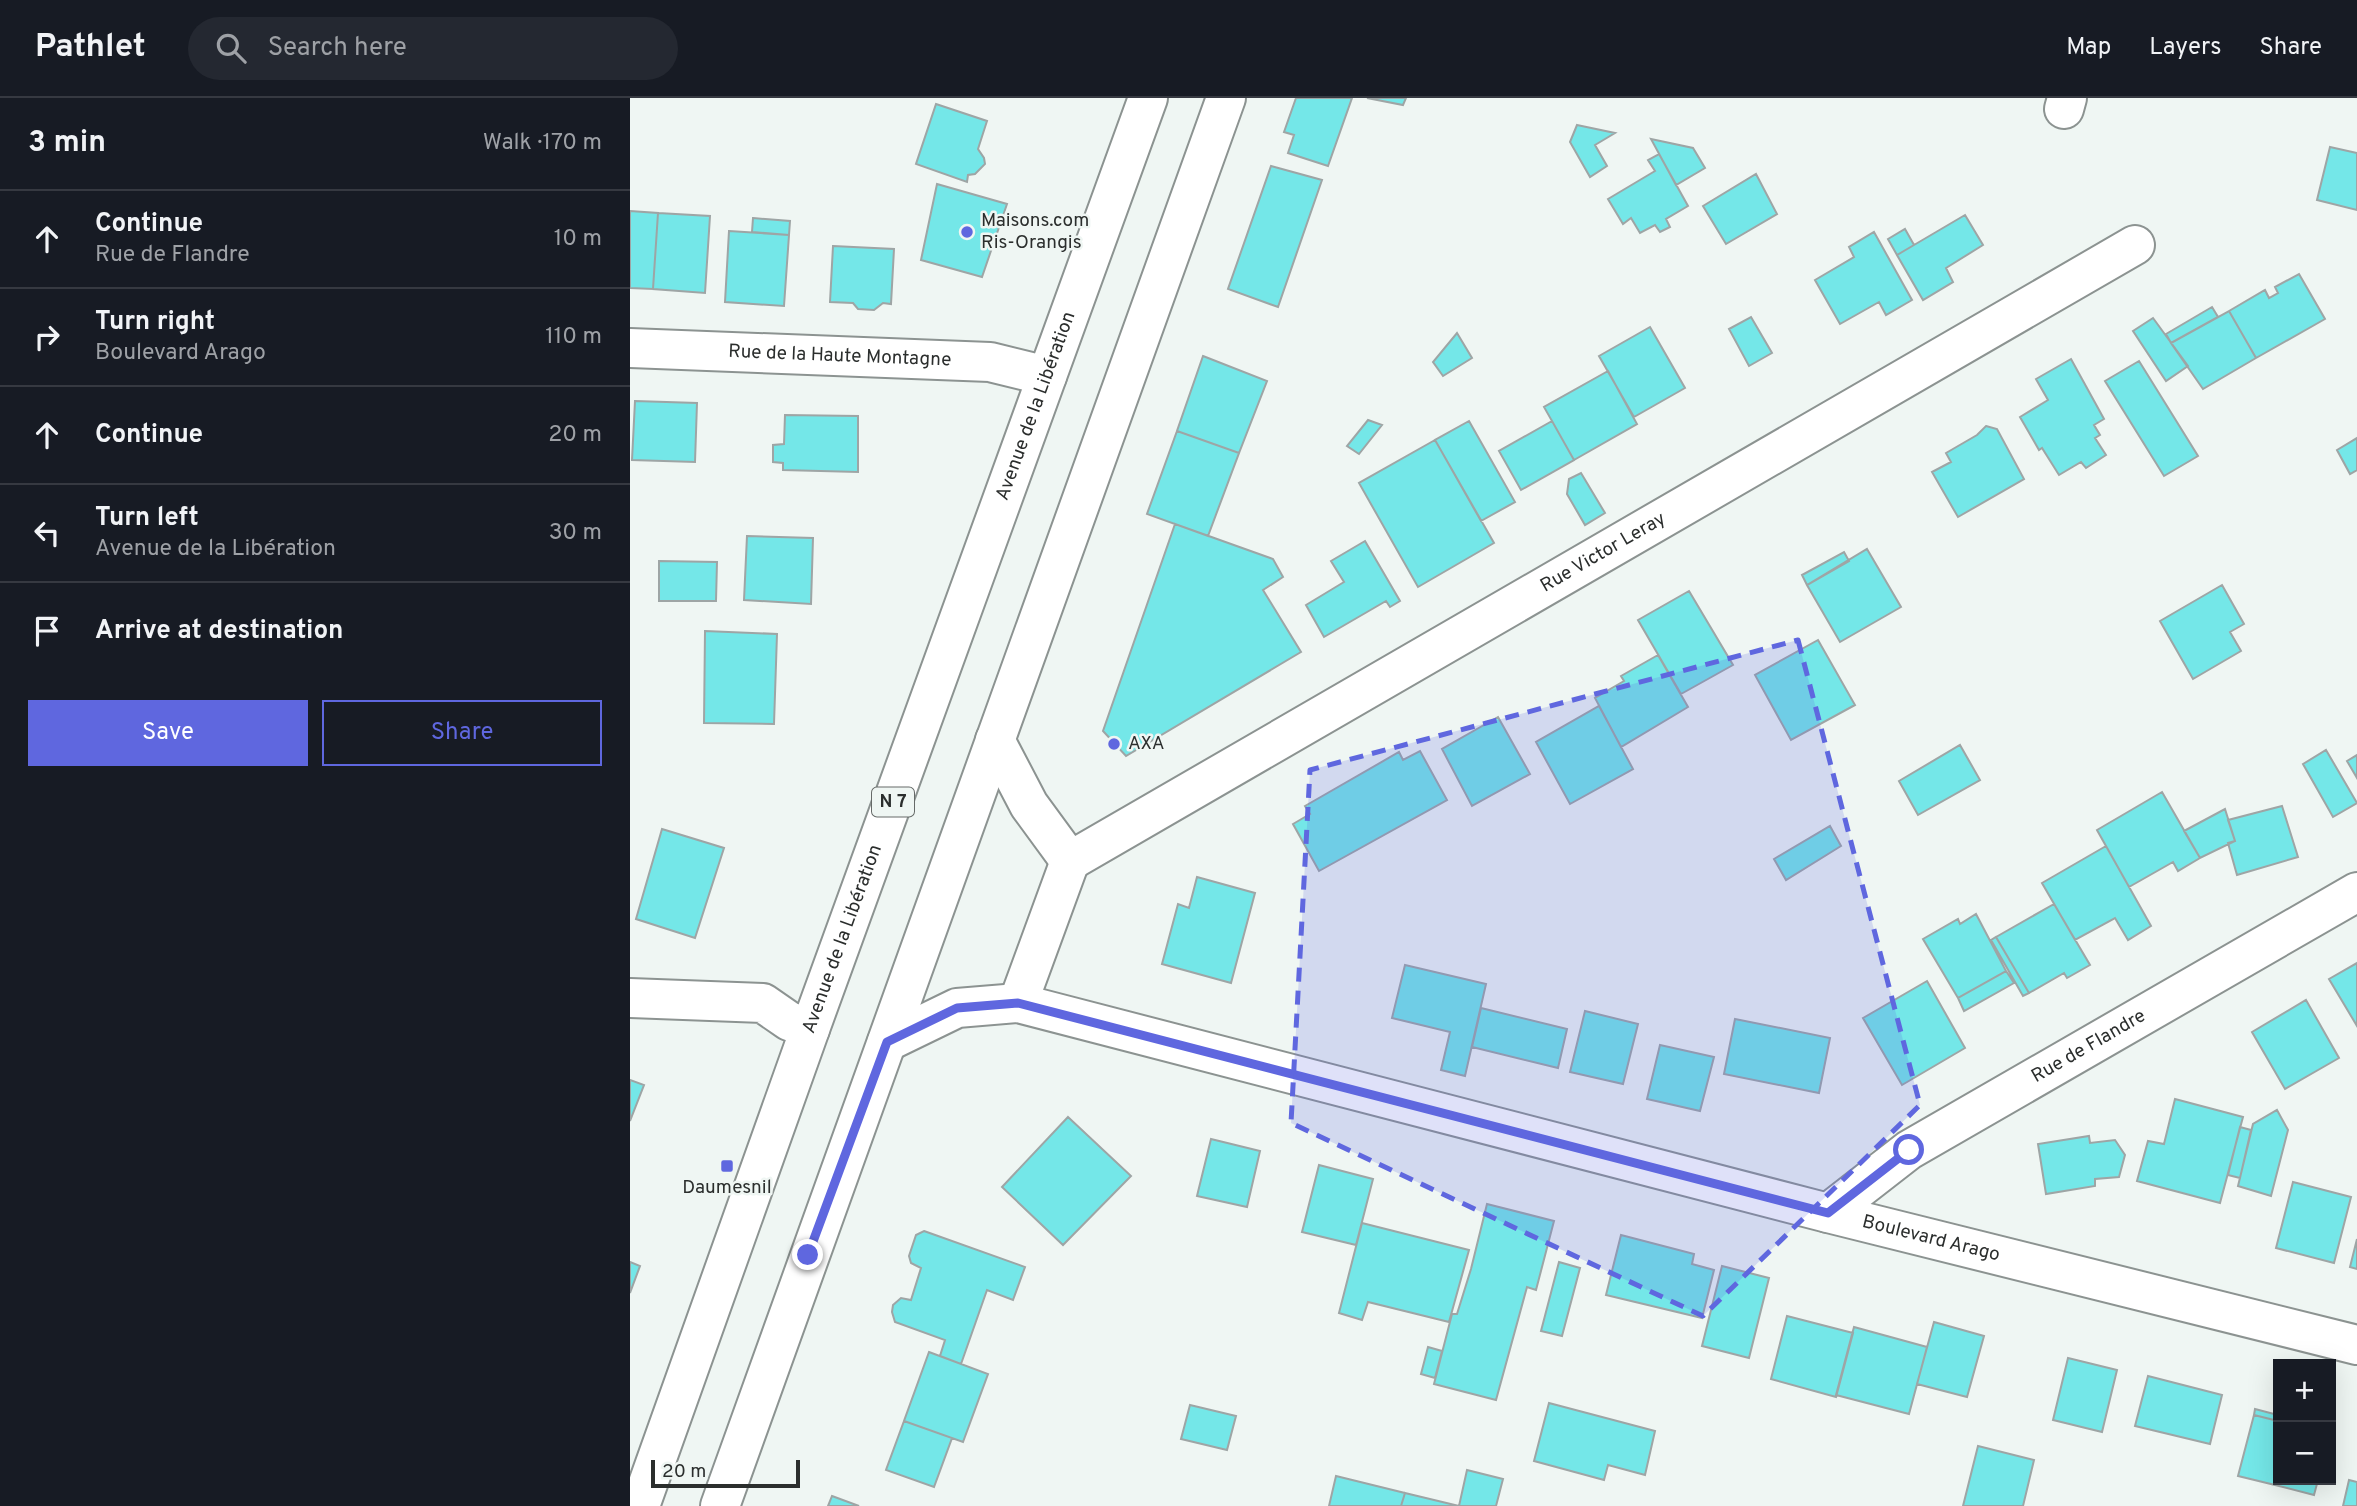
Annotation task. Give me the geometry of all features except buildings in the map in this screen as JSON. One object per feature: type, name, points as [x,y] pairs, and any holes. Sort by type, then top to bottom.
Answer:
[{"type":"street","name":"Avenue de la Libération","points":[[640,1506],[1148,98]]},
{"type":"street","points":[[720,1506],[1226,98]]},
{"type":"street","name":"Rue Victor Leray","points":[[1070,861],[2135,245]]},
{"type":"street","name":"Rue de la Haute Montagne","points":[[630,348],[990,362],[1047,376]]},
{"type":"street","points":[[995,740],[1029,806],[1070,861],[1018,1003]]},
{"type":"street","name":"Rue de Flandre","points":[[1828,1213],[1909,1150],[2357,892]]},
{"type":"street","points":[[630,998],[763,1003],[789,1021],[810,1029]]},
{"type":"street","name":"Boulevard Arago","points":[[887,1042],[957,1008],[1018,1003],[1828,1213],[2357,1346]]},
{"type":"highlighted area","points":[[1798,640],[1920,1105],[1703,1316],[1291,1123],[1310,770]]},
{"type":"place","name":"Maisons.com Ris-Orangis","points":[[967,232]]},
{"type":"place","name":"AXA","points":[[1114,744]]},
{"type":"place","name":"Daumesnil","points":[[727,1166]]},
{"type":"route","points":[[808,1255],[887,1042],[957,1008],[1018,1003],[1828,1213],[1909,1150]]}]
